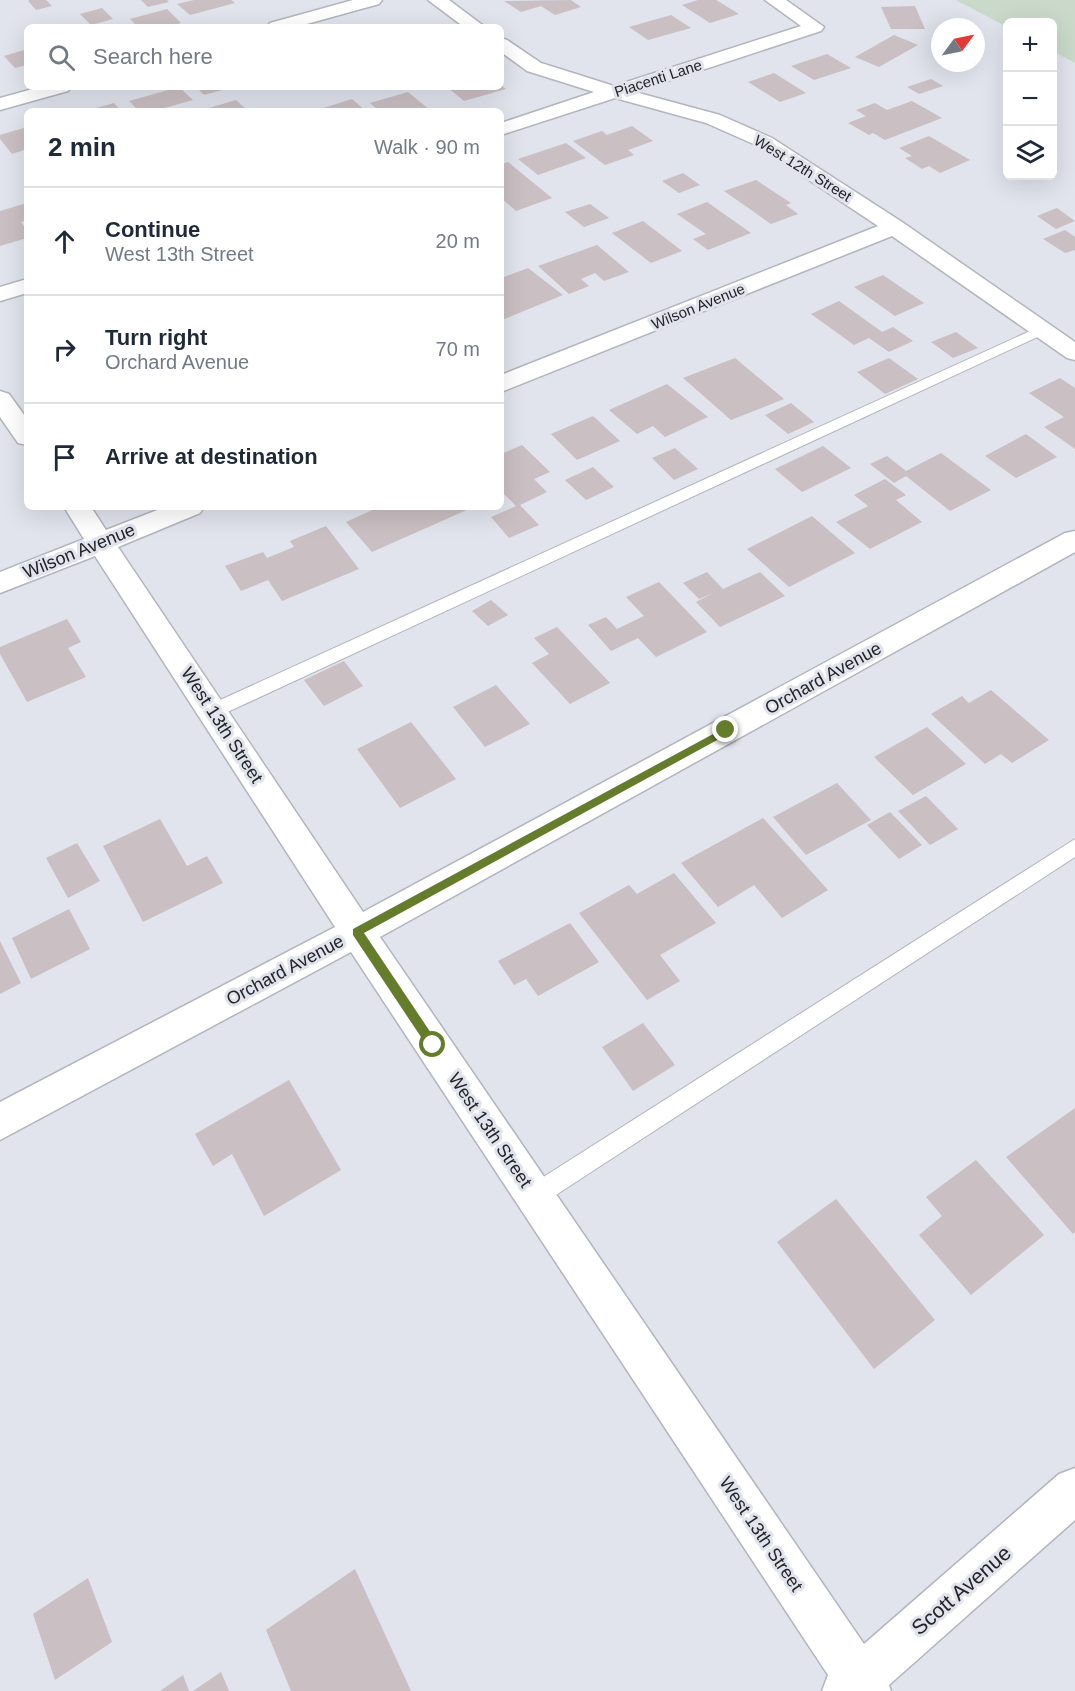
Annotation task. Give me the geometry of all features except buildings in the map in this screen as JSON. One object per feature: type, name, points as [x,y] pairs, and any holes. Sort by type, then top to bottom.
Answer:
[{"type":"street","points":[[287,24],[373,0]]},
{"type":"street","points":[[437,0],[472,24]]},
{"type":"street","name":"Piacenti Lane","points":[[504,128],[815,27],[774,0]]},
{"type":"street","name":"West 12th Street","points":[[504,46],[534,67],[613,92],[713,119],[765,142],[894,227],[1075,353]]},
{"type":"street","points":[[0,104],[51,90]]},
{"type":"street","name":"Wilson Avenue","points":[[504,383],[894,227]]},
{"type":"street","points":[[0,294],[24,287]]},
{"type":"street","points":[[0,399],[24,433]]},
{"type":"street","name":"West 13th Street","points":[[79,510],[858,1687]]},
{"type":"street","name":"Wilson Avenue","points":[[0,583],[183,510]]},
{"type":"street","name":"Orchard Avenue","points":[[0,1122],[357,932],[1075,540]]},
{"type":"street","name":"Scott Avenue","points":[[858,1687],[1075,1490]]},
{"type":"lane","points":[[213,711],[1041,330]]},
{"type":"lane","points":[[534,1196],[1075,847]]},
{"type":"green space","points":[[956,0],[1075,0],[1075,63],[1057,53],[1057,18],[1003,18],[1003,25]]},
{"type":"route","points":[[433,1045],[357,932],[726,730]]}]
